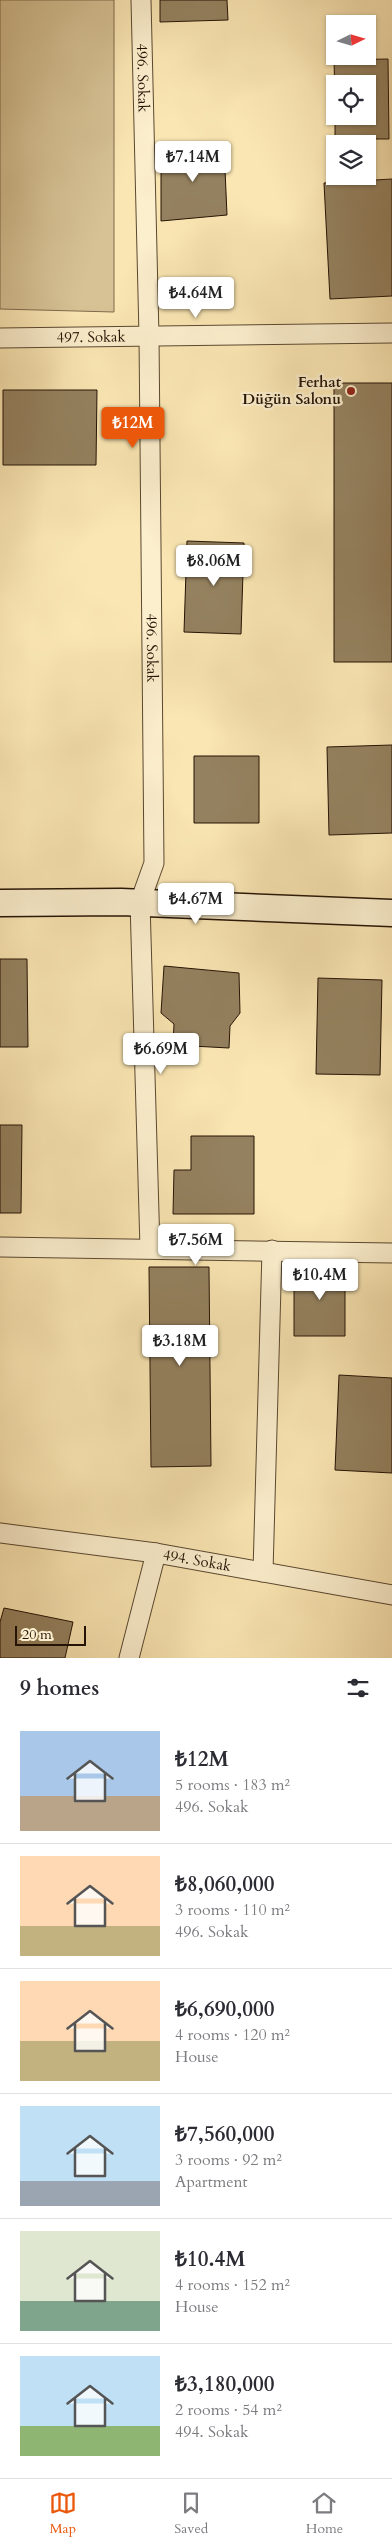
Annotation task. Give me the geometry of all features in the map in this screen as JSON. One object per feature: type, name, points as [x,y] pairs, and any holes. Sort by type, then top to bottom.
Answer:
[{"type":"street","name":"496. Sokak","points":[[140,902],[154,863],[149,336],[141,0]]},
{"type":"street","name":"497. Sokak","points":[[0,338],[392,333]]},
{"type":"street","points":[[0,903],[140,902],[392,913]]},
{"type":"street","points":[[140,902],[150,1248]]},
{"type":"street","points":[[0,1247],[392,1252]]},
{"type":"street","points":[[263,1572],[272,1250]]},
{"type":"street","name":"494. Sokak","points":[[0,1533],[156,1553],[392,1595]]},
{"type":"street","points":[[129,1658],[156,1553]]},
{"type":"shaded area","points":[[0,0],[114,0],[114,312],[0,309]]},
{"type":"building","points":[[160,0],[227,0],[228,20],[160,22]]},
{"type":"building","points":[[376,59],[388,59],[389,139],[376,139],[376,135],[335,135],[335,125],[376,125],[376,75],[334,75],[334,65],[376,65]]},
{"type":"building","points":[[161,147],[224,147],[227,215],[161,221]]},
{"type":"building","points":[[392,179],[392,296],[330,299],[324,183],[326,185],[376,185],[376,180]]},
{"type":"building","points":[[334,383],[392,383],[392,662],[334,662]]},
{"type":"building","points":[[3,390],[97,390],[96,465],[3,465]]},
{"type":"building","points":[[187,541],[244,543],[241,634],[184,632]]},
{"type":"building","points":[[392,745],[392,833],[329,835],[327,747]]},
{"type":"building","points":[[194,756],[259,756],[259,823],[194,823]]},
{"type":"building","points":[[0,959],[27,959],[28,1047],[0,1047]]},
{"type":"building","points":[[164,966],[239,973],[240,1013],[230,1026],[229,1048],[173,1045],[174,1024],[161,1013]]},
{"type":"building","points":[[318,978],[382,980],[380,1075],[316,1074]]},
{"type":"building","points":[[0,1125],[22,1125],[21,1213],[0,1213]]},
{"type":"building","points":[[191,1136],[254,1136],[254,1214],[173,1214],[174,1170],[191,1170]]},
{"type":"building","points":[[294,1266],[345,1266],[345,1336],[294,1336]]},
{"type":"building","points":[[149,1267],[209,1267],[211,1466],[151,1467]]},
{"type":"building","points":[[339,1375],[392,1378],[392,1473],[335,1470]]},
{"type":"building","points":[[4,1608],[73,1622],[65,1658],[0,1658],[0,1622]]},
{"type":"place","name":"Ferhat Düğün Salonu","points":[[351,391]]}]
